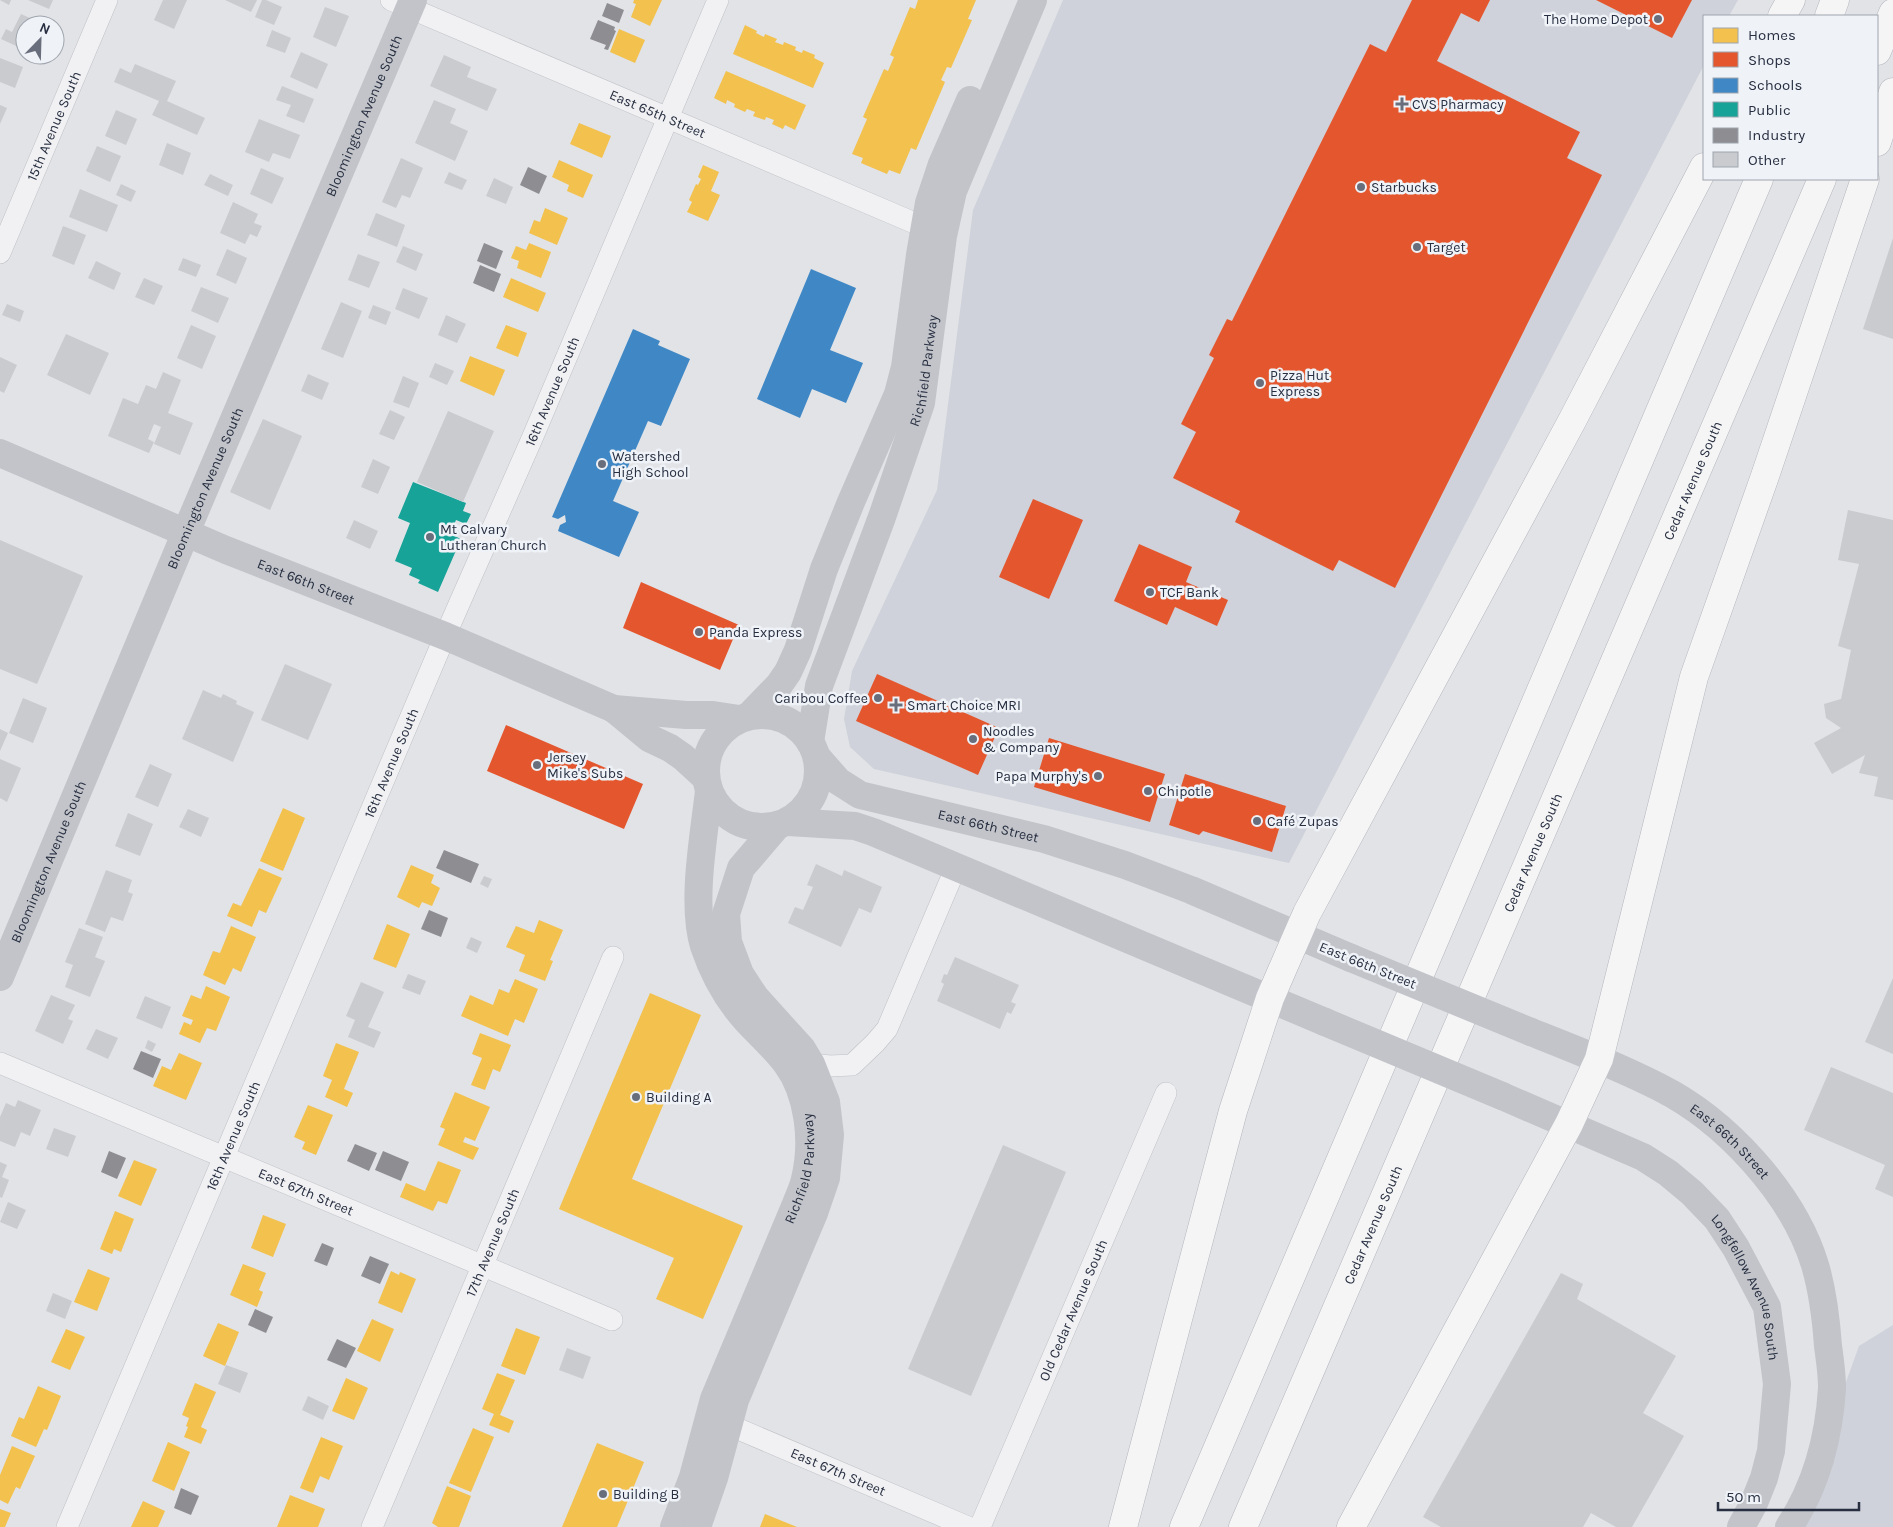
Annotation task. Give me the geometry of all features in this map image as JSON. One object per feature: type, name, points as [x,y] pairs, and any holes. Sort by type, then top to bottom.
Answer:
[{"type":"highway","points":[[1783,15],[1791,0]]},
{"type":"highway","points":[[1828,15],[1836,0]]},
{"type":"highway","points":[[1878,49],[1893,13]]},
{"type":"highway","points":[[1878,139],[1893,92]]},
{"type":"highway","points":[[1123,1527],[1234,1110],[1270,998],[1308,913],[1573,419],[1703,169]]},
{"type":"highway","points":[[1184,1527],[1759,180]]},
{"type":"highway","name":"Cedar Avenue South","points":[[1243,1527],[1822,180]]},
{"type":"highway","points":[[1351,1527],[1569,1124],[1599,1059],[1694,677],[1765,476],[1865,180]]},
{"type":"street","name":"15th Avenue South","points":[[0,253],[107,0]]},
{"type":"street","name":"16th Avenue South","points":[[67,1527],[445,636],[538,425],[718,0]]},
{"type":"street","name":"Richfield Parkway","points":[[744,718],[778,686],[788,672],[798,650],[824,570],[898,394],[906,366],[924,227],[934,185],[1013,0]]},
{"type":"street","name":"Richfield Parkway","points":[[813,749],[818,686],[921,404],[943,236],[953,191],[1033,0]]},
{"type":"street","name":"East 65th Street","points":[[404,3],[924,227]]},
{"type":"street","name":"Bloomington Avenue South","points":[[0,977],[404,3]]},
{"type":"street","name":"East 66th Street","points":[[0,452],[186,532],[445,636],[614,708],[744,718]]},
{"type":"street","points":[[846,610],[852,578],[866,528],[867,516],[863,507],[853,499]]},
{"type":"street","name":"East 66th Street","points":[[614,708],[649,738],[670,748],[683,758],[707,784]]},
{"type":"street","points":[[783,824],[803,810],[814,794],[818,776],[813,749],[798,728],[783,719],[766,715],[744,718],[724,729],[712,743],[706,760],[707,784],[717,806],[729,817],[744,825],[760,828],[783,824],[854,826],[873,832],[1569,1124]]},
{"type":"street","name":"East 66th Street","points":[[813,749],[838,781],[860,795],[1044,839],[1125,865],[1191,890],[1351,958],[1599,1059],[1660,1087],[1700,1112],[1732,1139],[1761,1169],[1802,1231],[1815,1264],[1824,1301],[1832,1386],[1826,1438],[1806,1496],[1789,1527]]},
{"type":"street","name":"Richfield Parkway","points":[[674,1527],[693,1477],[718,1421],[805,1179],[809,1145],[804,1098],[787,1064],[767,1040],[747,1021],[722,989],[704,945],[698,906],[707,784]]},
{"type":"street","name":"Richfield Parkway","points":[[697,1527],[714,1478],[718,1421],[736,1400],[814,1213],[826,1178],[830,1135],[826,1102],[811,1064],[802,1049],[755,997],[740,974],[728,942],[726,914],[741,868],[783,824]]},
{"type":"street","points":[[811,1064],[830,1066],[852,1065],[887,1029],[956,867]]},
{"type":"street","name":"17th Avenue South","points":[[372,1527],[613,957]]},
{"type":"street","name":"East 67th Street","points":[[0,1064],[224,1156],[612,1320]]},
{"type":"street","name":"Old Cedar Avenue South","points":[[980,1527],[1166,1093]]},
{"type":"street","name":"Longfellow Avenue South","points":[[1569,1124],[1644,1157],[1668,1173],[1692,1193],[1717,1219],[1736,1248],[1767,1307],[1777,1384],[1771,1452],[1754,1504],[1740,1527]]},
{"type":"street","name":"East 67th Street","points":[[718,1421],[968,1527]]},
{"type":"shaded area","points":[[1063,0],[1738,0],[1730,15],[1703,15],[1703,67],[1289,863],[874,769],[850,747],[844,719],[852,671],[937,490],[973,210]]},
{"type":"shaded area","points":[[1893,1325],[1893,1527],[1798,1527],[1838,1427],[1846,1382],[1859,1346]]},
{"type":"building: Homes","points":[[634,0],[662,0],[650,26],[631,17],[636,4],[633,3]]},
{"type":"building: Homes","points":[[918,0],[976,0],[968,19],[972,20],[951,68],[947,67],[941,80],[945,82],[916,150],[911,148],[900,174],[889,170],[887,174],[861,163],[863,158],[852,154],[867,119],[863,117],[884,69],[888,71],[894,57],[890,55],[910,7],[915,9]]},
{"type":"building: Homes","points":[[745,25],[764,37],[765,34],[777,39],[775,42],[783,45],[784,42],[796,47],[795,50],[802,53],[803,50],[815,55],[814,58],[824,63],[813,88],[733,54]]},
{"type":"building: Homes","points":[[619,29],[645,40],[635,63],[610,52]]},
{"type":"building: Homes","points":[[726,71],[806,105],[795,130],[785,125],[783,129],[772,124],[774,120],[766,117],[765,120],[753,116],[755,112],[747,109],[745,112],[734,107],[735,104],[727,100],[726,104],[714,98]]},
{"type":"building: Homes","points":[[579,123],[611,136],[602,158],[570,144]]},
{"type":"building: Homes","points":[[559,160],[593,175],[583,198],[567,191],[569,185],[552,177]]},
{"type":"building: Homes","points":[[703,165],[719,172],[711,191],[720,195],[708,221],[687,212],[692,202],[689,200],[696,184],[698,185],[701,179],[698,177]]},
{"type":"building: Homes","points":[[545,208],[568,218],[557,245],[529,233],[534,220],[540,222]]},
{"type":"building: Homes","points":[[529,243],[551,252],[541,278],[517,268],[519,261],[511,258],[516,246],[526,250]]},
{"type":"building: Homes","points":[[511,278],[546,293],[538,312],[503,297]]},
{"type":"building: Homes","points":[[506,325],[527,333],[518,357],[496,348]]},
{"type":"building: Homes","points":[[470,356],[505,370],[494,396],[460,381]]},
{"type":"building: Homes","points":[[283,808],[305,818],[283,871],[260,861]]},
{"type":"building: Homes","points":[[411,865],[434,875],[431,883],[440,888],[432,906],[422,902],[419,908],[397,897]]},
{"type":"building: Homes","points":[[259,868],[282,878],[266,913],[259,910],[252,927],[227,916],[233,903],[241,906]]},
{"type":"building: Homes","points":[[539,920],[563,930],[550,960],[553,961],[545,981],[519,971],[525,955],[506,947],[516,926],[534,933]]},
{"type":"building: Homes","points":[[387,924],[410,934],[396,968],[373,959]]},
{"type":"building: Homes","points":[[231,926],[256,937],[241,972],[233,968],[225,985],[203,975],[213,951],[220,953]]},
{"type":"building: Homes","points":[[515,979],[538,989],[524,1023],[515,1019],[508,1036],[461,1016],[470,995],[493,1005],[499,989],[509,993]]},
{"type":"building: Homes","points":[[206,986],[230,997],[216,1031],[207,1028],[200,1043],[179,1034],[184,1022],[191,1025],[193,1020],[182,1016],[191,995],[201,999]]},
{"type":"building: Homes","name":"Building A","points":[[650,993],[701,1015],[632,1179],[743,1226],[703,1319],[656,1299],[674,1258],[559,1209]]},
{"type":"building: Homes","points":[[480,1033],[511,1045],[500,1072],[493,1069],[485,1090],[471,1085],[482,1058],[472,1054]]},
{"type":"building: Homes","points":[[336,1043],[359,1052],[344,1089],[353,1093],[347,1107],[325,1097],[332,1080],[323,1076]]},
{"type":"building: Homes","points":[[179,1053],[202,1063],[186,1100],[153,1086],[162,1066],[171,1070]]},
{"type":"building: Homes","points":[[455,1092],[490,1107],[475,1141],[465,1137],[463,1142],[479,1148],[473,1160],[438,1145],[445,1129],[440,1127]]},
{"type":"building: Homes","points":[[308,1105],[333,1115],[316,1155],[302,1149],[305,1142],[294,1137]]},
{"type":"building: Homes","points":[[134,1160],[157,1169],[141,1206],[118,1196]]},
{"type":"building: Homes","points":[[438,1161],[461,1170],[447,1204],[438,1201],[433,1211],[400,1197],[406,1183],[425,1191]]},
{"type":"building: Homes","points":[[115,1211],[134,1219],[121,1252],[114,1249],[112,1254],[100,1249]]},
{"type":"building: Homes","points":[[263,1215],[286,1224],[273,1257],[251,1248]]},
{"type":"building: Homes","points":[[243,1264],[266,1273],[259,1290],[263,1292],[257,1307],[230,1295]]},
{"type":"building: Homes","points":[[88,1269],[110,1278],[97,1311],[74,1302]]},
{"type":"building: Homes","points":[[391,1271],[399,1275],[400,1272],[416,1279],[402,1313],[378,1303]]},
{"type":"building: Homes","points":[[372,1319],[394,1329],[380,1362],[357,1351]]},
{"type":"building: Homes","points":[[218,1323],[239,1332],[225,1366],[203,1356]]},
{"type":"building: Homes","points":[[516,1328],[540,1337],[525,1375],[501,1366]]},
{"type":"building: Homes","points":[[66,1329],[85,1337],[70,1370],[51,1362]]},
{"type":"building: Homes","points":[[497,1373],[515,1380],[500,1415],[514,1421],[509,1433],[489,1425],[494,1414],[482,1409]]},
{"type":"building: Homes","points":[[346,1378],[368,1388],[354,1420],[332,1411]]},
{"type":"building: Homes","points":[[195,1383],[216,1392],[201,1427],[207,1430],[201,1444],[184,1437],[189,1418],[182,1415]]},
{"type":"building: Homes","points":[[38,1386],[61,1396],[47,1430],[44,1429],[36,1447],[11,1436],[19,1417],[24,1419]]},
{"type":"building: Homes","points":[[473,1428],[494,1437],[471,1492],[449,1483]]},
{"type":"building: Homes","points":[[321,1437],[343,1446],[329,1480],[320,1476],[313,1493],[300,1488]]},
{"type":"building: Homes","points":[[168,1442],[190,1452],[174,1491],[152,1481]]},
{"type":"building: Homes","name":"Building B","points":[[597,1443],[644,1462],[617,1527],[562,1527]]},
{"type":"building: Homes","points":[[12,1446],[35,1456],[20,1489],[16,1487],[8,1504],[0,1500],[0,1475]]},
{"type":"building: Homes","points":[[447,1486],[471,1496],[459,1527],[438,1527],[432,1523]]},
{"type":"building: Homes","points":[[290,1495],[325,1509],[318,1527],[277,1527]]},
{"type":"building: Homes","points":[[143,1501],[165,1511],[158,1527],[131,1527]]},
{"type":"building: Homes","points":[[0,1509],[11,1513],[5,1527],[0,1527]]},
{"type":"building: Homes","points":[[765,1514],[797,1527],[760,1527]]},
{"type":"building: Shops","name":"Target","points":[[1412,0],[1490,0],[1479,22],[1461,13],[1437,61],[1580,132],[1567,158],[1602,175],[1395,588],[1339,560],[1333,571],[1235,522],[1240,511],[1173,478],[1196,432],[1181,424],[1214,358],[1209,355],[1227,319],[1232,321],[1370,44],[1386,52]]},
{"type":"building: Shops","name":"The Home Depot","points":[[1596,0],[1692,0],[1672,38]]},
{"type":"building: Shops","points":[[1033,499],[1083,520],[1049,599],[999,577]]},
{"type":"building: Shops","name":"TCF Bank","points":[[1139,544],[1192,567],[1186,582],[1228,600],[1217,626],[1175,607],[1167,625],[1114,601]]},
{"type":"building: Shops","points":[[641,582],[739,625],[720,670],[623,628]]},
{"type":"building: Shops","points":[[877,674],[999,728],[978,775],[856,721]]},
{"type":"building: Shops","points":[[506,725],[643,784],[624,829],[487,771]]},
{"type":"building: Shops","points":[[1049,738],[1165,774],[1150,822],[1034,787]]},
{"type":"building: Shops","points":[[1185,774],[1286,806],[1272,852],[1203,831],[1199,835],[1169,825]]},
{"type":"building: Schools","points":[[811,269],[856,288],[830,350],[863,363],[846,403],[812,389],[800,418],[757,399]]},
{"type":"building: Schools","name":"Watershed High School","points":[[633,329],[660,341],[658,345],[690,359],[661,426],[648,421],[613,501],[639,512],[619,557],[558,531],[560,525],[566,522],[565,515],[558,519],[552,517]]},
{"type":"building: Public","name":"Mt Calvary Lutheran Church","points":[[413,482],[466,503],[463,511],[471,514],[466,524],[456,520],[450,534],[461,539],[438,592],[418,583],[420,580],[409,575],[412,568],[395,561],[410,523],[398,518]]},
{"type":"building: Industry","points":[[607,3],[624,10],[619,23],[602,16]]},
{"type":"building: Industry","points":[[598,20],[615,27],[614,30],[616,31],[608,50],[604,49],[606,45],[590,39]]},
{"type":"building: Industry","points":[[528,167],[547,176],[539,194],[520,185]]},
{"type":"building: Industry","points":[[484,243],[503,251],[496,269],[477,261]]},
{"type":"building: Industry","points":[[480,265],[501,274],[494,292],[473,283]]},
{"type":"building: Industry","points":[[444,850],[479,864],[471,883],[436,868]]},
{"type":"building: Industry","points":[[429,910],[448,918],[441,937],[421,929]]},
{"type":"building: Industry","points":[[141,1051],[161,1059],[153,1078],[133,1069]]},
{"type":"building: Industry","points":[[355,1144],[377,1153],[369,1171],[347,1161]]},
{"type":"building: Industry","points":[[109,1151],[126,1158],[117,1179],[101,1172]]},
{"type":"building: Industry","points":[[383,1151],[409,1162],[401,1181],[375,1170]]},
{"type":"building: Industry","points":[[322,1243],[334,1248],[327,1266],[314,1261]]},
{"type":"building: Industry","points":[[370,1256],[389,1264],[380,1284],[361,1276]]},
{"type":"building: Industry","points":[[255,1309],[273,1317],[266,1333],[248,1325]]},
{"type":"building: Industry","points":[[337,1339],[356,1348],[346,1368],[327,1360]]},
{"type":"building: Industry","points":[[181,1488],[199,1496],[191,1515],[174,1508]]},
{"type":"building: Other","points":[[0,0],[11,0],[9,5]]},
{"type":"building: Other","points":[[28,0],[53,0],[49,9]]},
{"type":"building: Other","points":[[163,0],[187,0],[174,29],[154,20]]},
{"type":"building: Other","points":[[225,0],[257,0],[251,12]]},
{"type":"building: Other","points":[[262,0],[282,7],[274,25],[255,17]]},
{"type":"building: Other","points":[[325,7],[349,16],[336,47],[313,37]]},
{"type":"building: Other","points":[[15,26],[15,45],[1,39],[6,29],[12,32]]},
{"type":"building: Other","points":[[272,30],[291,38],[285,53],[266,46]]},
{"type":"building: Other","points":[[301,52],[328,64],[317,89],[290,77]]},
{"type":"building: Other","points":[[444,55],[471,67],[467,77],[497,89],[487,111],[430,86]]},
{"type":"building: Other","points":[[0,58],[23,67],[15,88],[0,82]]},
{"type":"building: Other","points":[[135,64],[176,81],[167,101],[205,118],[197,135],[152,115],[159,101],[114,82],[120,68],[131,73]]},
{"type":"building: Other","points":[[282,86],[314,99],[304,123],[286,116],[291,105],[276,100]]},
{"type":"building: Other","points":[[434,100],[456,109],[450,123],[468,131],[455,161],[415,143]]},
{"type":"building: Other","points":[[0,105],[7,108],[0,124]]},
{"type":"building: Other","points":[[116,110],[137,119],[126,145],[105,136]]},
{"type":"building: Other","points":[[259,119],[300,135],[290,159],[273,153],[269,162],[245,152]]},
{"type":"building: Other","points":[[167,143],[191,153],[183,175],[159,165]]},
{"type":"building: Other","points":[[97,146],[121,156],[110,182],[86,171]]},
{"type":"building: Other","points":[[401,158],[423,168],[410,198],[402,195],[396,208],[382,202]]},
{"type":"building: Other","points":[[261,168],[284,178],[272,204],[250,194]]},
{"type":"building: Other","points":[[449,172],[467,180],[462,190],[444,183]]},
{"type":"building: Other","points":[[210,174],[233,185],[228,196],[204,185]]},
{"type":"building: Other","points":[[494,178],[513,187],[506,204],[486,196]]},
{"type":"building: Other","points":[[121,184],[136,191],[131,202],[116,195]]},
{"type":"building: Other","points":[[80,189],[118,205],[107,232],[69,217]]},
{"type":"building: Other","points":[[233,202],[258,214],[254,223],[262,226],[257,237],[250,234],[245,244],[220,233]]},
{"type":"building: Other","points":[[376,213],[405,225],[397,247],[367,235]]},
{"type":"building: Other","points":[[63,226],[86,235],[74,265],[52,256]]},
{"type":"building: Other","points":[[1893,238],[1893,339],[1863,329]]},
{"type":"building: Other","points":[[403,246],[423,254],[416,271],[396,262]]},
{"type":"building: Other","points":[[227,249],[247,258],[236,284],[216,275]]},
{"type":"building: Other","points":[[358,254],[380,262],[369,288],[348,280]]},
{"type":"building: Other","points":[[183,258],[201,265],[196,277],[178,270]]},
{"type":"building: Other","points":[[96,261],[121,273],[114,290],[88,278]]},
{"type":"building: Other","points":[[144,278],[163,286],[154,305],[135,297]]},
{"type":"building: Other","points":[[201,287],[229,298],[218,323],[191,311]]},
{"type":"building: Other","points":[[403,288],[428,298],[419,319],[395,309]]},
{"type":"building: Other","points":[[341,302],[362,311],[343,358],[321,349]]},
{"type":"building: Other","points":[[7,304],[24,311],[20,322],[2,315]]},
{"type":"building: Other","points":[[373,305],[391,312],[386,325],[368,318]]},
{"type":"building: Other","points":[[446,315],[466,324],[457,343],[438,335]]},
{"type":"building: Other","points":[[191,325],[216,336],[202,369],[177,358]]},
{"type":"building: Other","points":[[66,334],[109,353],[90,395],[47,375]]},
{"type":"building: Other","points":[[0,357],[17,365],[4,393],[0,391]]},
{"type":"building: Other","points":[[435,363],[454,371],[447,385],[429,377]]},
{"type":"building: Other","points":[[163,372],[181,380],[168,413],[193,423],[180,455],[154,444],[161,427],[154,424],[148,439],[154,442],[149,453],[108,436],[123,398],[138,404],[146,385],[156,389]]},
{"type":"building: Other","points":[[308,374],[329,383],[322,400],[301,391]]},
{"type":"building: Other","points":[[403,376],[419,383],[409,408],[393,402]]},
{"type":"building: Other","points":[[390,410],[405,417],[394,440],[379,434]]},
{"type":"building: Other","points":[[448,411],[494,431],[463,502],[417,482]]},
{"type":"building: Other","points":[[263,419],[302,436],[270,510],[230,492]]},
{"type":"building: Other","points":[[373,459],[390,467],[378,494],[361,487]]},
{"type":"building: Other","points":[[1848,510],[1893,520],[1893,800],[1874,796],[1878,777],[1859,773],[1865,755],[1832,774],[1814,743],[1841,728],[1826,718],[1824,704],[1841,699],[1851,650],[1838,646],[1859,564],[1838,560]]},
{"type":"building: Other","points":[[354,520],[378,531],[370,549],[346,538]]},
{"type":"building: Other","points":[[0,540],[83,576],[37,684],[0,669]]},
{"type":"building: Other","points":[[285,664],[332,684],[308,740],[261,720]]},
{"type":"building: Other","points":[[203,690],[221,698],[223,694],[237,701],[236,704],[254,712],[233,762],[182,739]]},
{"type":"building: Other","points":[[23,698],[47,708],[33,743],[9,733]]},
{"type":"building: Other","points":[[0,729],[8,733],[0,751]]},
{"type":"building: Other","points":[[0,759],[21,768],[7,802],[0,798]]},
{"type":"building: Other","points":[[150,764],[172,774],[158,807],[135,797]]},
{"type":"building: Other","points":[[188,809],[209,818],[201,837],[179,827]]},
{"type":"building: Other","points":[[128,813],[153,824],[140,856],[115,846]]},
{"type":"building: Other","points":[[816,864],[842,876],[844,870],[882,887],[871,913],[859,908],[841,947],[788,923],[795,907],[803,910],[813,887],[807,885]]},
{"type":"building: Other","points":[[106,870],[132,880],[128,892],[133,894],[123,921],[111,917],[105,932],[85,924]]},
{"type":"building: Other","points":[[484,876],[492,879],[488,888],[480,884]]},
{"type":"building: Other","points":[[79,928],[103,937],[95,957],[105,961],[90,997],[65,987],[73,965],[65,962]]},
{"type":"building: Other","points":[[471,937],[482,942],[477,953],[466,948]]},
{"type":"building: Other","points":[[955,957],[1019,985],[1011,1002],[1016,1004],[1011,1014],[1007,1012],[1000,1029],[937,1001],[944,984],[941,982],[944,974],[947,975]]},
{"type":"building: Other","points":[[408,974],[426,981],[420,995],[402,988]]},
{"type":"building: Other","points":[[1893,978],[1893,1054],[1865,1042]]},
{"type":"building: Other","points":[[361,982],[384,992],[368,1027],[381,1032],[374,1048],[348,1037],[355,1020],[346,1016]]},
{"type":"building: Other","points":[[51,995],[75,1005],[68,1019],[73,1021],[63,1044],[35,1031]]},
{"type":"building: Other","points":[[145,996],[171,1007],[162,1029],[136,1018]]},
{"type":"building: Other","points":[[96,1029],[118,1038],[108,1059],[86,1049]]},
{"type":"building: Other","points":[[148,1040],[156,1044],[152,1052],[145,1048]]},
{"type":"building: Other","points":[[1831,1067],[1893,1093],[1893,1197],[1875,1189],[1885,1165],[1804,1130]]},
{"type":"building: Other","points":[[18,1100],[41,1110],[30,1136],[21,1132],[15,1147],[0,1141],[0,1117],[6,1103],[15,1107]]},
{"type":"building: Other","points":[[54,1128],[76,1136],[68,1157],[46,1149]]},
{"type":"building: Other","points":[[1003,1145],[1066,1172],[971,1396],[908,1369]]},
{"type":"building: Other","points":[[0,1162],[7,1165],[2,1177],[9,1180],[2,1198],[0,1197]]},
{"type":"building: Other","points":[[8,1202],[26,1210],[17,1229],[0,1222]]},
{"type":"building: Other","points":[[1561,1273],[1583,1284],[1577,1299],[1676,1356],[1643,1413],[1684,1436],[1632,1527],[1616,1527],[1591,1513],[1583,1527],[1441,1527],[1423,1517]]},
{"type":"building: Other","points":[[53,1293],[72,1301],[65,1319],[46,1311]]},
{"type":"building: Other","points":[[567,1348],[591,1357],[583,1379],[559,1370]]},
{"type":"building: Other","points":[[226,1365],[248,1373],[240,1393],[218,1384]]},
{"type":"building: Other","points":[[308,1396],[329,1406],[323,1420],[302,1410]]},
{"type":"place","name":"The Home Depot","points":[[1658,19]]},
{"type":"place","name":"CVS Pharmacy","points":[[1402,104]]},
{"type":"place","name":"Starbucks","points":[[1361,187]]},
{"type":"place","name":"Target","points":[[1417,247]]},
{"type":"place","name":"Pizza Hut Express","points":[[1260,383]]},
{"type":"place","name":"Watershed High School","points":[[602,464]]},
{"type":"place","name":"Mt Calvary Lutheran Church","points":[[430,537]]},
{"type":"place","name":"TCF Bank","points":[[1150,592]]},
{"type":"place","name":"Panda Express","points":[[699,632]]},
{"type":"place","name":"Caribou Coffee","points":[[878,698]]},
{"type":"place","name":"Smart Choice MRI","points":[[896,705]]},
{"type":"place","name":"Noodles & Company","points":[[973,739]]},
{"type":"place","name":"Jersey Mike's Subs","points":[[537,765]]},
{"type":"place","name":"Papa Murphy's","points":[[1098,776]]},
{"type":"place","name":"Chipotle","points":[[1148,791]]},
{"type":"place","name":"Café Zupas","points":[[1257,821]]},
{"type":"place","name":"Building A","points":[[636,1097]]},
{"type":"place","name":"Building B","points":[[603,1494]]}]
